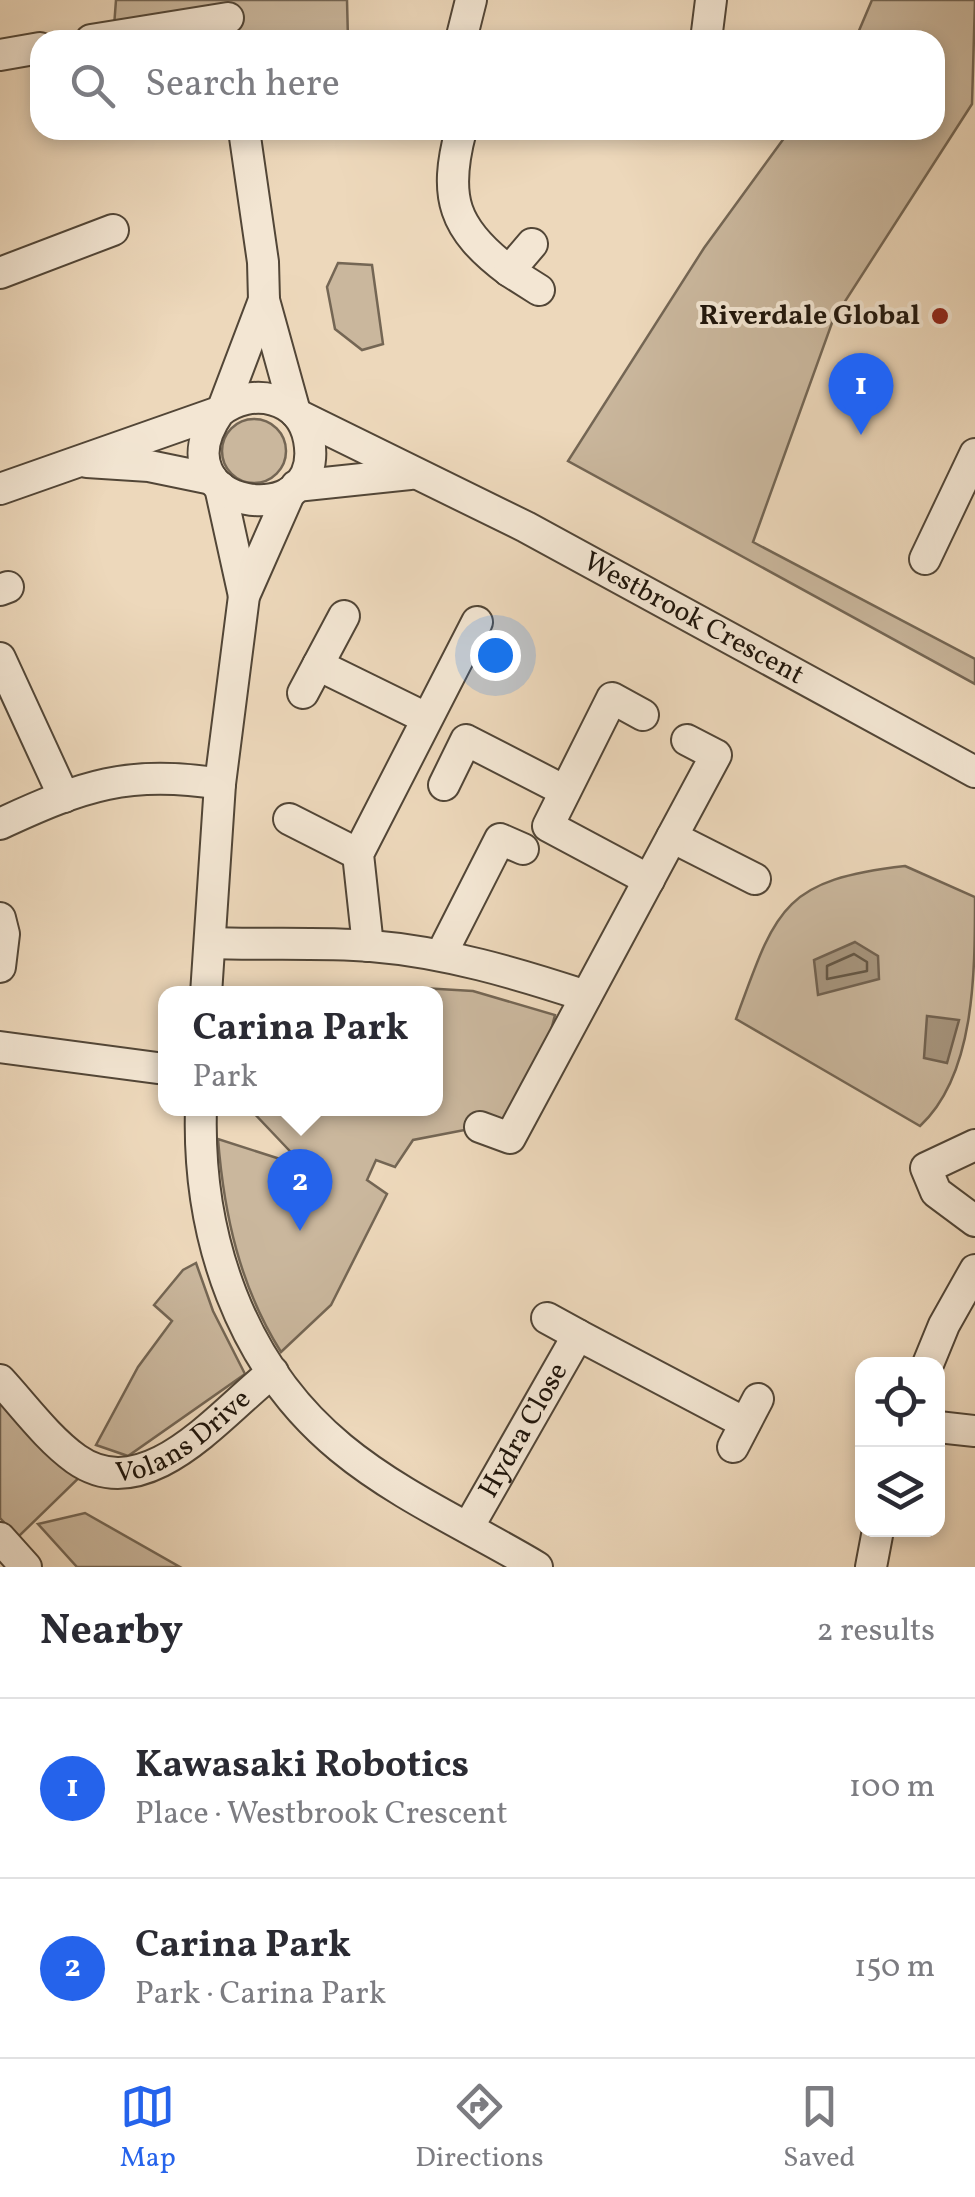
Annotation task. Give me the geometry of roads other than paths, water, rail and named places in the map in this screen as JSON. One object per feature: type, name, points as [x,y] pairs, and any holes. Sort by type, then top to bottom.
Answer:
[{"type":"street","points":[[464,30],[471,0]]},
{"type":"street","points":[[702,30],[711,0]]},
{"type":"street","points":[[156,30],[228,19]]},
{"type":"street","points":[[0,55],[30,50]]},
{"type":"street","points":[[207,986],[220,784],[244,596],[310,458],[310,443],[296,413],[264,300],[264,262],[246,140]]},
{"type":"street","points":[[458,140],[451,167],[458,216],[475,243],[538,290]]},
{"type":"street","points":[[0,273],[113,230]]},
{"type":"street","points":[[509,271],[532,244]]},
{"type":"street","points":[[244,596],[204,444],[264,300]]},
{"type":"street","points":[[0,489],[252,396],[282,402],[296,413]]},
{"type":"street","name":"Westbrook Crescent","points":[[296,413],[410,474],[526,527],[975,772]]},
{"type":"street","points":[[925,559],[975,454]]},
{"type":"street","points":[[74,462],[149,466],[216,483],[246,502],[261,503],[293,489],[410,474]]},
{"type":"street","points":[[303,693],[344,616]]},
{"type":"street","points":[[368,946],[358,854],[477,622]]},
{"type":"street","points":[[0,658],[64,797]]},
{"type":"street","points":[[318,665],[426,718]]},
{"type":"street","points":[[642,714],[612,698],[548,826],[649,880]]},
{"type":"street","points":[[444,785],[466,740],[566,791]]},
{"type":"street","points":[[480,1127],[510,1138],[716,755],[687,740]]},
{"type":"street","points":[[0,824],[64,797],[125,778],[220,784]]},
{"type":"street","points":[[289,819],[358,854]]},
{"type":"street","points":[[672,836],[755,879]]},
{"type":"street","points":[[441,956],[500,839],[522,850]]},
{"type":"street","points":[[0,918],[0,967]]},
{"type":"street","points":[[210,943],[368,946],[441,956],[506,969],[586,996]]},
{"type":"street","points":[[0,1048],[158,1068]]},
{"type":"street","points":[[201,1116],[200,1147],[215,1250],[233,1305],[273,1372],[312,1421],[342,1448],[536,1567]]},
{"type":"street","points":[[975,1144],[926,1168],[936,1192],[975,1221]]},
{"type":"street","points":[[931,1357],[944,1324],[975,1270]]},
{"type":"street","name":"Hydra Close","points":[[546,1318],[745,1423]]},
{"type":"street","name":"Hydra Close","points":[[469,1526],[578,1335]]},
{"type":"street","name":"Volans Drive","points":[[0,1380],[75,1459],[92,1468],[128,1472],[173,1454],[273,1372]]},
{"type":"street","points":[[945,1428],[975,1431]]},
{"type":"street","points":[[871,1567],[877,1537]]},
{"type":"street","points":[[0,1538],[26,1567]]},
{"type":"water","points":[[855,942],[878,956],[879,979],[818,995],[814,960]]},
{"type":"water","points":[[927,1016],[959,1020],[947,1063],[924,1058]]},
{"type":"place","name":"Riverdale Global","points":[[940,316]]},
{"type":"place","name":"Kawasaki Robotics","points":[[861,435]]},
{"type":"place","name":"Carina Park","points":[[300,1231]]}]
